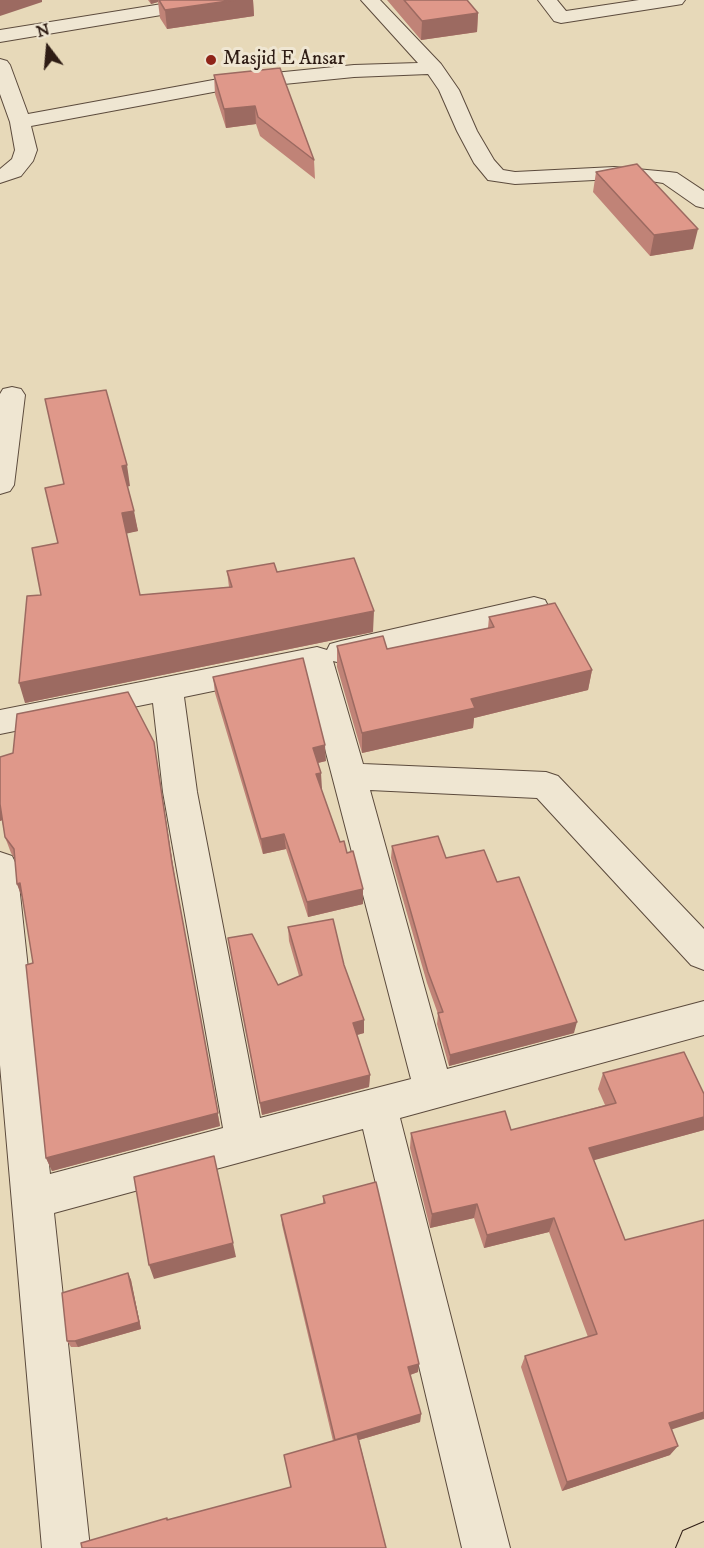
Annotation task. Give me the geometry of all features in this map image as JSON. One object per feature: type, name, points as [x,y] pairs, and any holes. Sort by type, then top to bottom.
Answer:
[{"type":"street","points":[[0,36],[221,0]]},
{"type":"street","points":[[370,0],[434,68],[449,90],[488,168],[505,178],[614,173],[644,174],[669,178],[704,201]]},
{"type":"street","points":[[547,0],[561,17],[676,0]]},
{"type":"street","points":[[0,65],[20,122],[26,150],[22,162],[13,171],[0,177]]},
{"type":"street","points":[[20,122],[224,84],[354,71],[434,68]]},
{"type":"street","points":[[0,486],[12,395]]},
{"type":"street","points":[[0,722],[317,658],[544,606]]},
{"type":"street","points":[[317,658],[434,1091]]},
{"type":"street","points":[[167,688],[180,792],[245,1142]]},
{"type":"street","points":[[350,776],[546,785],[704,954]]},
{"type":"street","points":[[0,866],[66,1548]]},
{"type":"street","points":[[32,1199],[704,1018]]},
{"type":"street","points":[[377,1106],[486,1548]]},
{"type":"building","points":[[159,0],[235,0],[165,10]]},
{"type":"building","points":[[404,0],[467,0],[478,13],[422,21]]},
{"type":"building","points":[[280,68],[314,160],[258,117],[255,106],[224,109],[214,75]]},
{"type":"building","points":[[637,164],[698,229],[654,235],[596,172]]},
{"type":"building","points":[[106,390],[127,465],[122,466],[134,511],[122,513],[140,595],[232,587],[227,571],[274,563],[277,572],[354,558],[374,611],[19,683],[27,596],[41,595],[32,548],[58,543],[45,488],[64,484],[45,399]]},
{"type":"building","points":[[555,603],[592,670],[471,699],[475,708],[362,733],[337,646],[383,636],[387,649],[494,627],[489,617]]},
{"type":"building","points":[[303,658],[325,745],[313,748],[321,773],[316,774],[340,842],[344,841],[347,853],[353,851],[363,889],[307,902],[284,834],[261,839],[213,677]]},
{"type":"building","points":[[128,692],[154,742],[172,863],[218,1113],[46,1158],[26,965],[33,963],[20,883],[17,884],[14,849],[5,837],[0,804],[0,757],[13,753],[17,714]]},
{"type":"building","points":[[438,836],[446,858],[484,850],[497,882],[519,877],[577,1022],[450,1055],[438,1013],[443,1012],[428,972],[392,846]]},
{"type":"building","points":[[333,919],[344,965],[364,1020],[353,1023],[370,1075],[260,1103],[228,938],[252,934],[278,985],[302,975],[288,927]]},
{"type":"building","points":[[684,1052],[704,1094],[704,1117],[589,1148],[625,1240],[704,1220],[704,1412],[669,1423],[678,1446],[567,1482],[525,1356],[597,1334],[554,1218],[487,1235],[477,1204],[432,1214],[411,1133],[505,1111],[511,1130],[616,1103],[603,1073]]},
{"type":"building","points":[[214,1156],[233,1243],[149,1265],[134,1177]]},
{"type":"building","points":[[376,1182],[419,1364],[408,1367],[421,1414],[335,1440],[281,1215],[325,1203],[323,1196]]},
{"type":"building","points":[[128,1273],[139,1322],[75,1341],[67,1341],[62,1293]]},
{"type":"building","points":[[357,1434],[386,1548],[82,1548],[81,1543],[167,1518],[167,1520],[291,1487],[284,1455]]},
{"type":"place","name":"Masjid E Ansar","points":[[211,60]]}]
